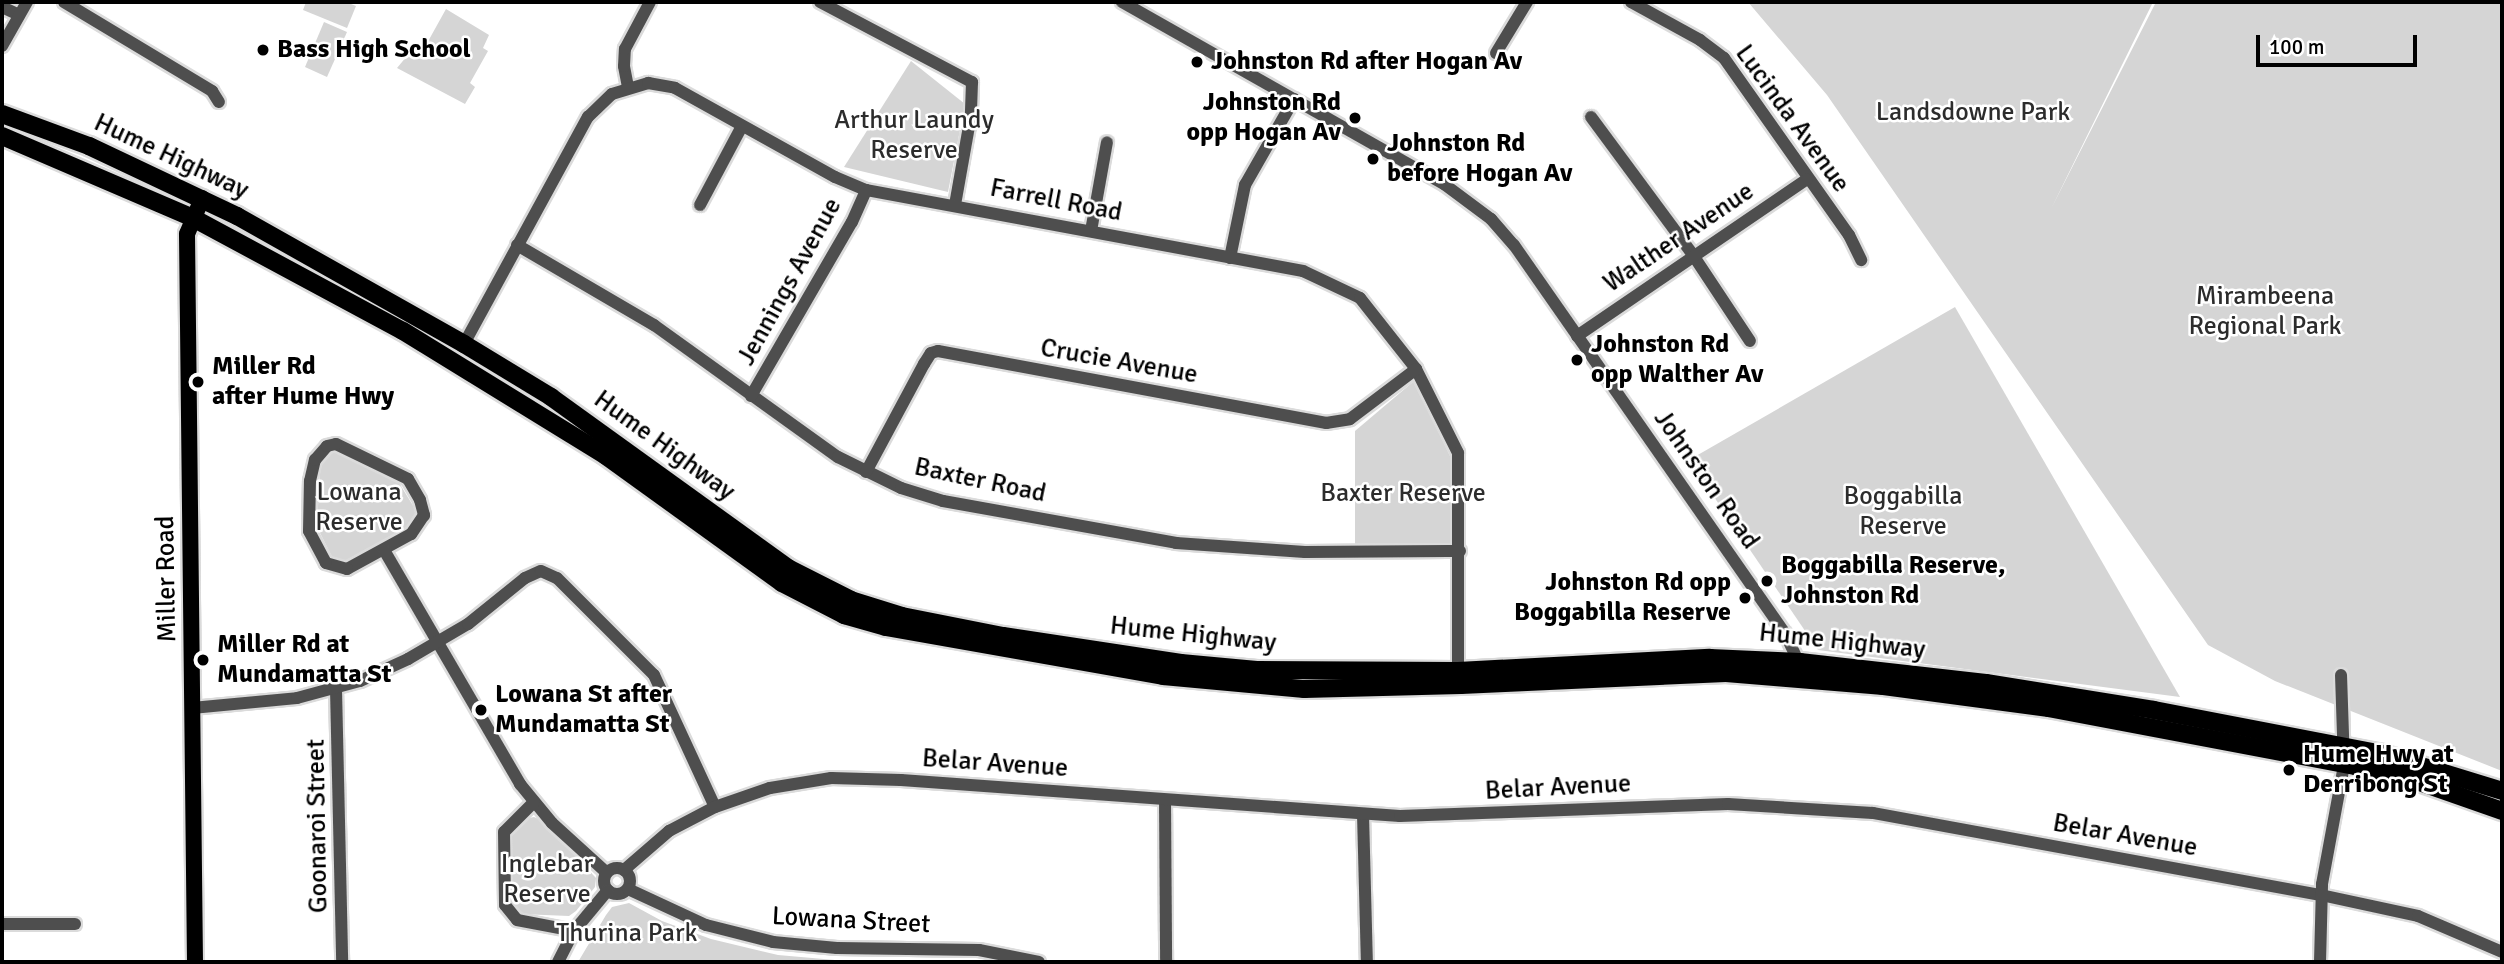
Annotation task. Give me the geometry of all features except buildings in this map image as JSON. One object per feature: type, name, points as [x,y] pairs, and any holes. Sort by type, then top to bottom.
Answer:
[{"type":"highway","name":"Hume Highway","points":[[2,114],[89,146],[202,198],[464,344],[598,429],[788,568],[822,587],[889,612],[1003,636],[1181,663],[1315,672],[1458,671],[1710,658],[1802,669],[2344,756],[2420,764],[2502,792]]},
{"type":"highway","name":"Hume Highway","points":[[2,136],[193,218],[403,331],[606,456],[782,583],[808,599],[865,621],[939,637],[1163,676],[1304,689],[1448,686],[1802,669]]},
{"type":"highway","name":"Hume Highway","points":[[2344,756],[2502,811]]},
{"type":"main road","name":"Miller Road","points":[[195,962],[187,234],[202,198]]},
{"type":"street","points":[[2,46],[27,2]]},
{"type":"street","points":[[64,2],[212,91],[219,102]]},
{"type":"street","points":[[628,87],[625,49],[650,2]]},
{"type":"street","points":[[820,2],[972,82],[971,115],[955,205]]},
{"type":"street","name":"Johnston Road","points":[[1122,2],[1472,202],[1514,245],[1785,633],[1802,669]]},
{"type":"street","points":[[1496,53],[1527,2]]},
{"type":"street","name":"Lucinda Avenue","points":[[1631,2],[1700,40],[1724,58],[1849,235],[1861,260]]},
{"type":"street","points":[[2,7],[19,15]]},
{"type":"street","name":"Farrell Road","points":[[464,344],[588,117],[603,100],[628,87],[648,83],[675,88],[843,181],[866,190],[1303,271],[1360,298],[1416,369],[1458,453],[1458,671]]},
{"type":"street","points":[[1230,258],[1245,185],[1294,99]]},
{"type":"street","points":[[1591,117],[1693,255],[1750,341]]},
{"type":"street","points":[[700,205],[743,126]]},
{"type":"street","points":[[1091,231],[1107,142]]},
{"type":"street","name":"Walther Avenue","points":[[1577,336],[1807,178]]},
{"type":"street","name":"Jennings Avenue","points":[[751,396],[845,234],[866,190]]},
{"type":"street","name":"Baxter Road","points":[[517,245],[654,325],[814,442],[866,472],[901,488],[943,501],[1176,543],[1305,552],[1460,551]]},
{"type":"street","name":"Crucie Avenue","points":[[866,472],[924,364],[931,353],[938,351],[1326,423],[1350,419],[1416,369]]},
{"type":"street","points":[[327,446],[346,446],[400,473],[413,487],[423,508],[421,523],[411,534],[384,550],[347,569],[333,567],[321,557],[309,531],[310,481],[315,460],[327,446]]},
{"type":"street","points":[[384,550],[506,763],[534,802],[607,873]]},
{"type":"street","points":[[192,708],[257,704],[336,689],[408,659],[436,643],[468,624],[532,573],[550,573],[654,675],[715,807]]},
{"type":"street","points":[[2320,962],[2321,895],[2344,756],[2341,675]]},
{"type":"street","name":"Goonaroi Street","points":[[336,689],[339,718],[342,962]]},
{"type":"street","name":"Belar Avenue","points":[[624,870],[669,831],[715,807],[770,788],[831,778],[901,780],[1363,814],[1450,816],[1717,803],[1873,813],[2321,895],[2418,916],[2502,952]]},
{"type":"street","points":[[1165,800],[1166,962]]},
{"type":"street","points":[[534,802],[507,827],[503,837],[505,905],[517,920],[574,931]]},
{"type":"street","points":[[1363,814],[1367,962]]},
{"type":"street","points":[[614,868],[624,870],[631,879],[628,889],[618,895],[608,890],[604,881],[607,873],[614,868]]},
{"type":"street","name":"Lowana Street","points":[[628,889],[706,925],[773,942],[817,947],[979,950],[1039,962]]},
{"type":"street","points":[[558,962],[574,931],[608,890]]},
{"type":"street","points":[[2,924],[75,924]]},
{"type":"green space","points":[[306,2],[346,2],[356,6],[347,28],[303,10]]},
{"type":"green space","name":"Mirambeena Regional Park","points":[[1748,2],[2153,2],[2052,207],[2156,2],[2502,2],[2502,771],[2275,681],[2208,645],[1827,95]]},
{"type":"green space","points":[[446,9],[489,35],[483,48],[488,51],[470,83],[475,87],[465,104],[397,68],[412,50],[421,54]]},
{"type":"green space","points":[[324,22],[347,32],[327,77],[305,67]]},
{"type":"green space","name":"Arthur Laundy Reserve","points":[[911,61],[965,104],[948,192],[844,167]]},
{"type":"green space","name":"Boggabilla Reserve","points":[[1955,307],[2180,697],[1818,650],[1689,460]]},
{"type":"green space","name":"Baxter Reserve","points":[[1414,381],[1452,460],[1454,545],[1355,544],[1355,431]]},
{"type":"green space","name":"Lowana Reserve","points":[[334,452],[343,453],[398,481],[417,512],[411,525],[343,562],[332,557],[317,527],[320,466],[324,458]]},
{"type":"green space","name":"Inglebar Reserve","points":[[534,817],[543,821],[596,878],[595,887],[569,916],[520,914],[511,906],[509,838],[524,819]]},
{"type":"green space","name":"Thurina Park","points":[[629,903],[662,921],[711,939],[778,955],[835,960],[981,962],[578,962],[612,907]]},
{"type":"place","name":"Bass High School","points":[[263,50]]},
{"type":"place","name":"Johnston Rd after Hogan Av","points":[[1197,62]]},
{"type":"place","name":"Johnston Rd opp Hogan Av","points":[[1355,118]]},
{"type":"place","name":"Johnston Rd before Hogan Av","points":[[1373,159]]},
{"type":"place","name":"Johnston Rd opp Walther Av","points":[[1577,360]]},
{"type":"place","name":"Miller Rd after Hume Hwy","points":[[198,382]]},
{"type":"place","name":"Boggabilla Reserve, Johnston Rd","points":[[1767,581]]},
{"type":"place","name":"Johnston Rd opp Boggabilla Reserve","points":[[1745,598]]},
{"type":"place","name":"Miller Rd at Mundamatta St","points":[[203,660]]},
{"type":"place","name":"Lowana St after Mundamatta St","points":[[481,710]]},
{"type":"place","name":"Hume Hwy at Derribong St","points":[[2289,770]]},
{"type":"park label","name":"Landsdowne Park","points":[[1973,113]]}]
